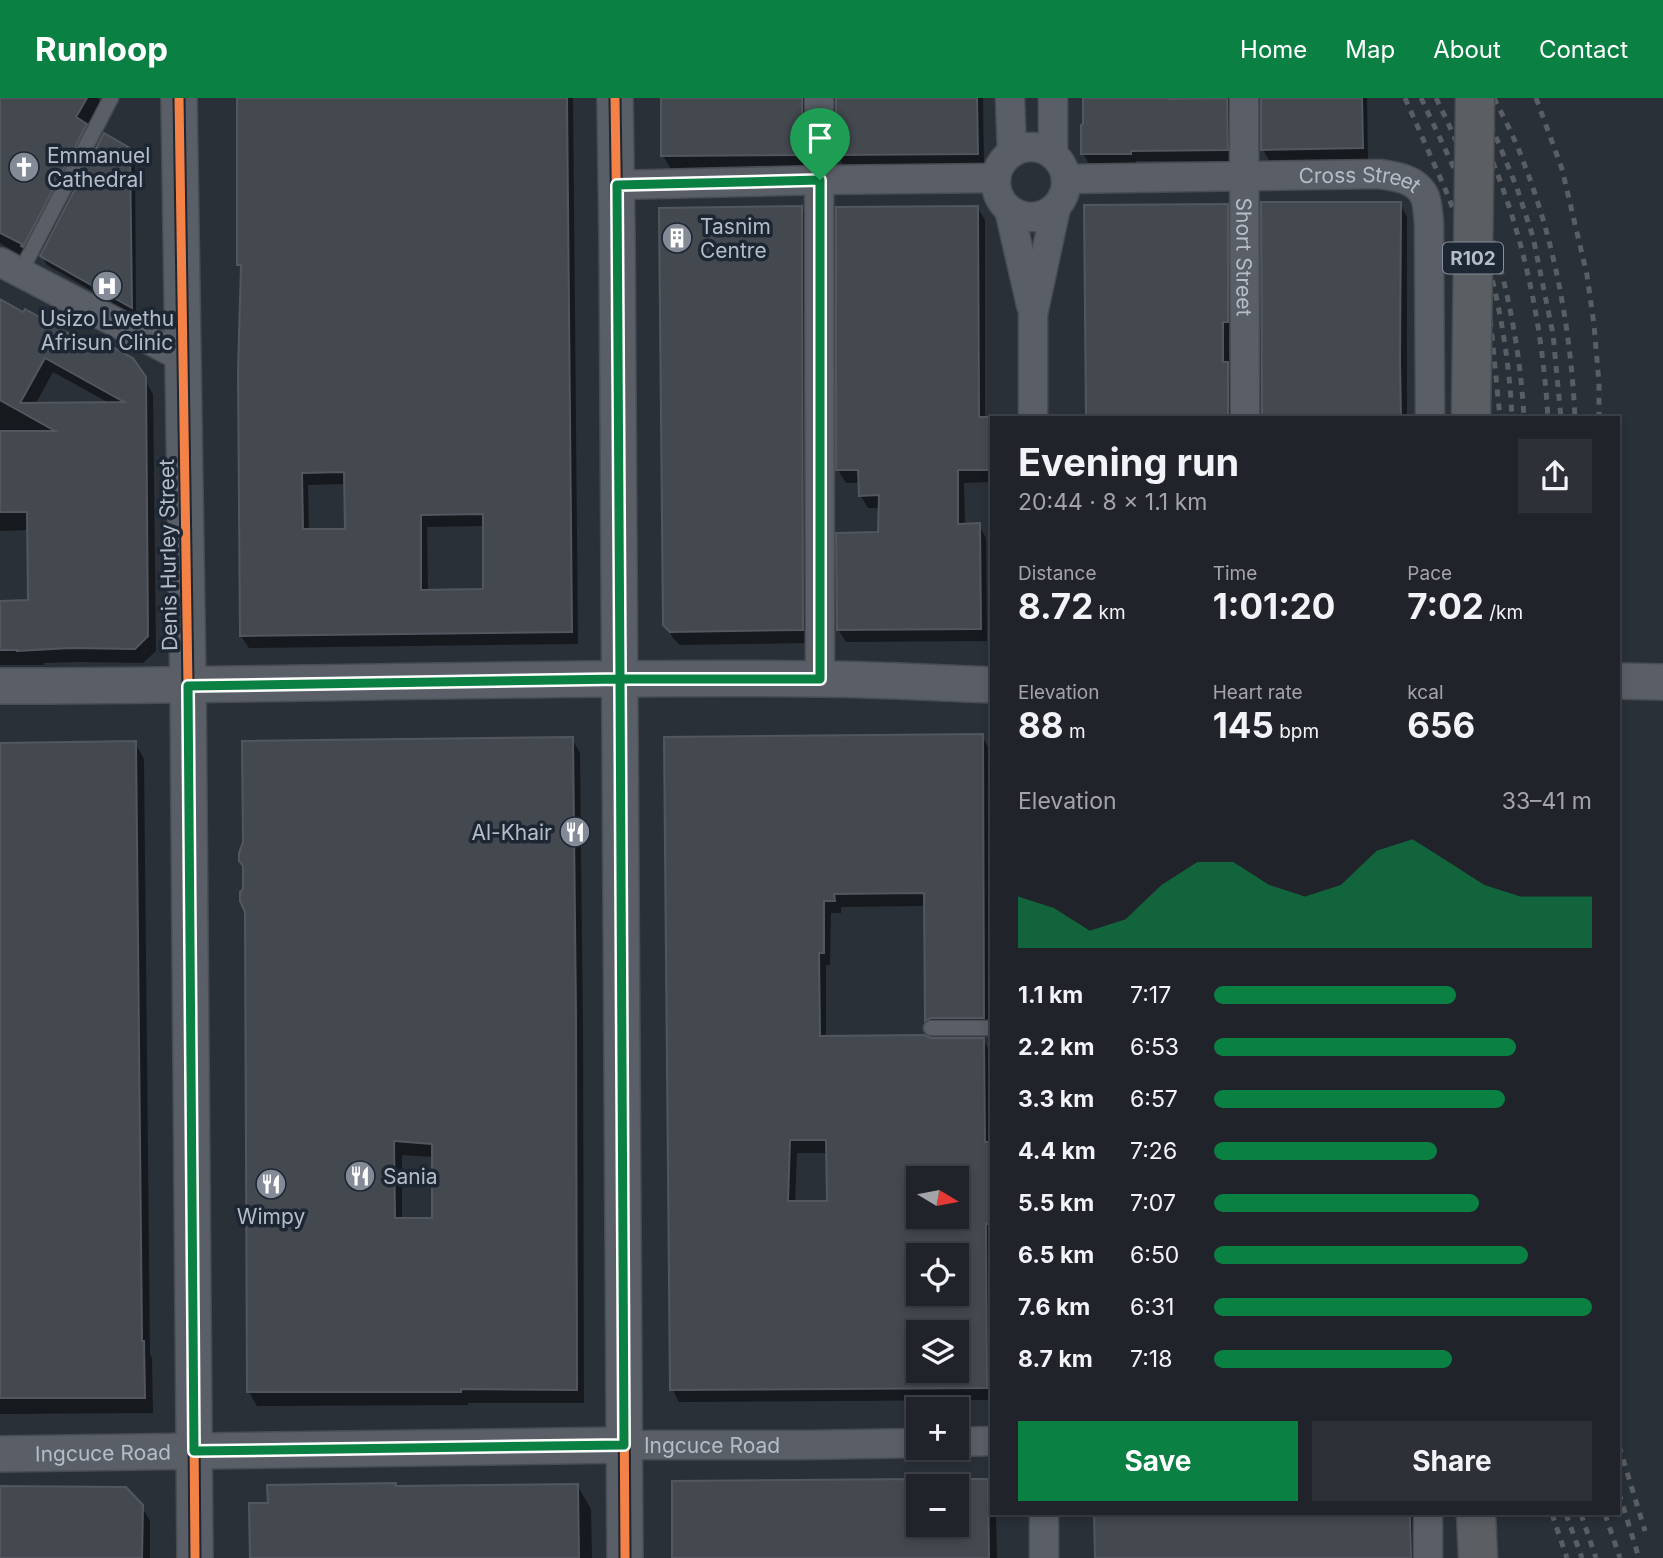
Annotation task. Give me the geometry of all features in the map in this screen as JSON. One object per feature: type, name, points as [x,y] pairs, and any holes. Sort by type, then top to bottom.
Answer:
[{"type":"highway","name":"R102","points":[[1471,416],[1475,98]]},
{"type":"highway","points":[[1476,1515],[1478,1558]]},
{"type":"street","name":"Denis Hurley Street","points":[[179,98],[188,686],[195,1558]]},
{"type":"street","points":[[615,98],[625,1558]]},
{"type":"street","points":[[819,98],[820,679]]},
{"type":"street","points":[[1010,98],[1012,153]]},
{"type":"street","points":[[1033,416],[1033,314],[1056,207],[1064,194],[1059,167],[1054,98]]},
{"type":"street","name":"Short Street","points":[[1244,98],[1245,416]]},
{"type":"street","points":[[1056,207],[1037,217],[1017,215],[999,195],[996,178],[1001,164],[1012,153],[1032,147],[1044,149],[1059,167]]},
{"type":"street","name":"Cross Street","points":[[1059,167],[1244,176],[1379,174],[1402,178],[1416,186],[1425,195],[1429,223],[1430,416]]},
{"type":"street","points":[[617,185],[996,178]]},
{"type":"street","points":[[1009,209],[1033,314]]},
{"type":"street","points":[[10,268],[184,358]]},
{"type":"street","points":[[0,686],[188,686],[620,679],[820,679],[990,685]]},
{"type":"street","points":[[969,1442],[990,1441]]},
{"type":"street","name":"Ingcuce Road","points":[[0,1454],[906,1443]]},
{"type":"street","points":[[1044,1515],[1044,1558]]},
{"type":"street","points":[[1428,1515],[1428,1558]]},
{"type":"lane","points":[[10,268],[111,98]]},
{"type":"lane","points":[[931,1028],[990,1028]]},
{"type":"building","name":"Emmanuel Cathedral","points":[[0,98],[87,98],[76,117],[87,124],[23,247],[0,233]]},
{"type":"building","points":[[237,98],[567,98],[572,632],[240,636],[238,371],[241,265],[237,265]],"holes":[[[344,472],[345,529],[303,529],[302,473]],[[483,514],[483,589],[421,590],[421,515]]]},
{"type":"building","points":[[661,98],[802,98],[802,155],[661,156]]},
{"type":"building","points":[[836,98],[977,98],[978,154],[836,155]]},
{"type":"building","points":[[1083,98],[1227,98],[1228,150],[1081,154]]},
{"type":"building","points":[[1261,98],[1362,98],[1363,148],[1261,150]]},
{"type":"building","points":[[104,133],[130,148],[132,308],[40,256]]},
{"type":"building","points":[[1261,202],[1401,202],[1401,416],[1262,416]]},
{"type":"building","points":[[1228,204],[1228,322],[1223,322],[1223,362],[1228,362],[1228,416],[1086,416],[1084,205]]},
{"type":"building","points":[[802,206],[803,630],[670,632],[663,625],[659,208]]},
{"type":"building","points":[[978,206],[979,417],[990,417],[990,470],[958,470],[958,524],[980,523],[981,629],[837,630],[836,533],[878,532],[879,495],[859,496],[858,470],[836,470],[836,207]]},
{"type":"building","points":[[0,299],[23,312],[25,309],[100,351],[105,343],[133,358],[146,377],[148,636],[135,649],[0,650],[0,601],[28,600],[27,512],[0,512],[0,431],[55,431],[0,400]],"holes":[[[45,358],[124,402],[20,403]]]},
{"type":"building","points":[[983,734],[984,1018],[931,1018],[925,1021],[924,893],[834,894],[835,901],[824,901],[824,953],[819,953],[820,1036],[924,1035],[931,1038],[984,1038],[985,1142],[990,1142],[990,1224],[986,1224],[987,1388],[670,1390],[664,737]],"holes":[[[790,1140],[826,1140],[827,1201],[788,1201]]]},
{"type":"building","points":[[573,737],[577,1390],[247,1392],[245,912],[240,901],[243,866],[239,861],[243,842],[242,741]],"holes":[[[394,1141],[432,1144],[432,1218],[395,1218]]]},
{"type":"building","points":[[136,741],[142,1341],[145,1398],[0,1398],[0,743]]},
{"type":"building","points":[[906,1479],[906,1537],[969,1537],[969,1479],[988,1479],[989,1558],[672,1558],[672,1481]]},
{"type":"building","points":[[396,1483],[396,1486],[578,1484],[579,1558],[250,1558],[249,1503],[268,1503],[267,1485]]},
{"type":"building","points":[[0,1486],[126,1487],[143,1505],[142,1558],[0,1558]]},
{"type":"building","points":[[1094,1515],[1410,1515],[1411,1558],[1095,1558]]},
{"type":"railway","points":[[1405,98],[1446,191],[1479,276],[1491,326],[1500,416]]},
{"type":"railway","points":[[1421,98],[1463,189],[1493,281],[1508,364],[1512,416]]},
{"type":"railway","points":[[1436,98],[1470,174],[1496,254],[1515,335],[1524,416]]},
{"type":"railway","points":[[1464,98],[1498,175],[1523,254],[1539,334],[1548,416]]},
{"type":"railway","points":[[1480,98],[1517,188],[1533,237],[1553,334],[1561,416]]},
{"type":"railway","points":[[1494,98],[1522,157],[1553,259],[1566,322],[1575,416]]},
{"type":"railway","points":[[1536,98],[1562,169],[1587,275],[1599,383],[1599,416]]},
{"type":"railway","points":[[1620,1449],[1645,1531]]},
{"type":"railway","points":[[1620,1496],[1639,1558]]},
{"type":"railway","points":[[1552,1515],[1567,1558]]},
{"type":"railway","points":[[1566,1515],[1582,1558]]},
{"type":"railway","points":[[1581,1515],[1596,1558]]},
{"type":"railway","points":[[1605,1515],[1620,1558]]},
{"type":"cycle path","points":[[179,98],[188,686],[195,1558]]},
{"type":"cycle path","points":[[615,98],[625,1558]]},
{"type":"place","name":"Emmanuel Cathedral","points":[[24,167]]},
{"type":"place","name":"Tasnim Centre","points":[[677,238]]},
{"type":"place","name":"Usizo Lwethu Afrisun Clinic","points":[[107,286]]},
{"type":"place","name":"Al-Khair","points":[[575,832]]},
{"type":"place","name":"Sania","points":[[360,1176]]},
{"type":"place","name":"Wimpy","points":[[271,1184]]},
{"type":"route","points":[[820,180],[617,185],[620,679],[188,686],[194,1451],[624,1445],[620,679],[820,679],[820,180]]}]
